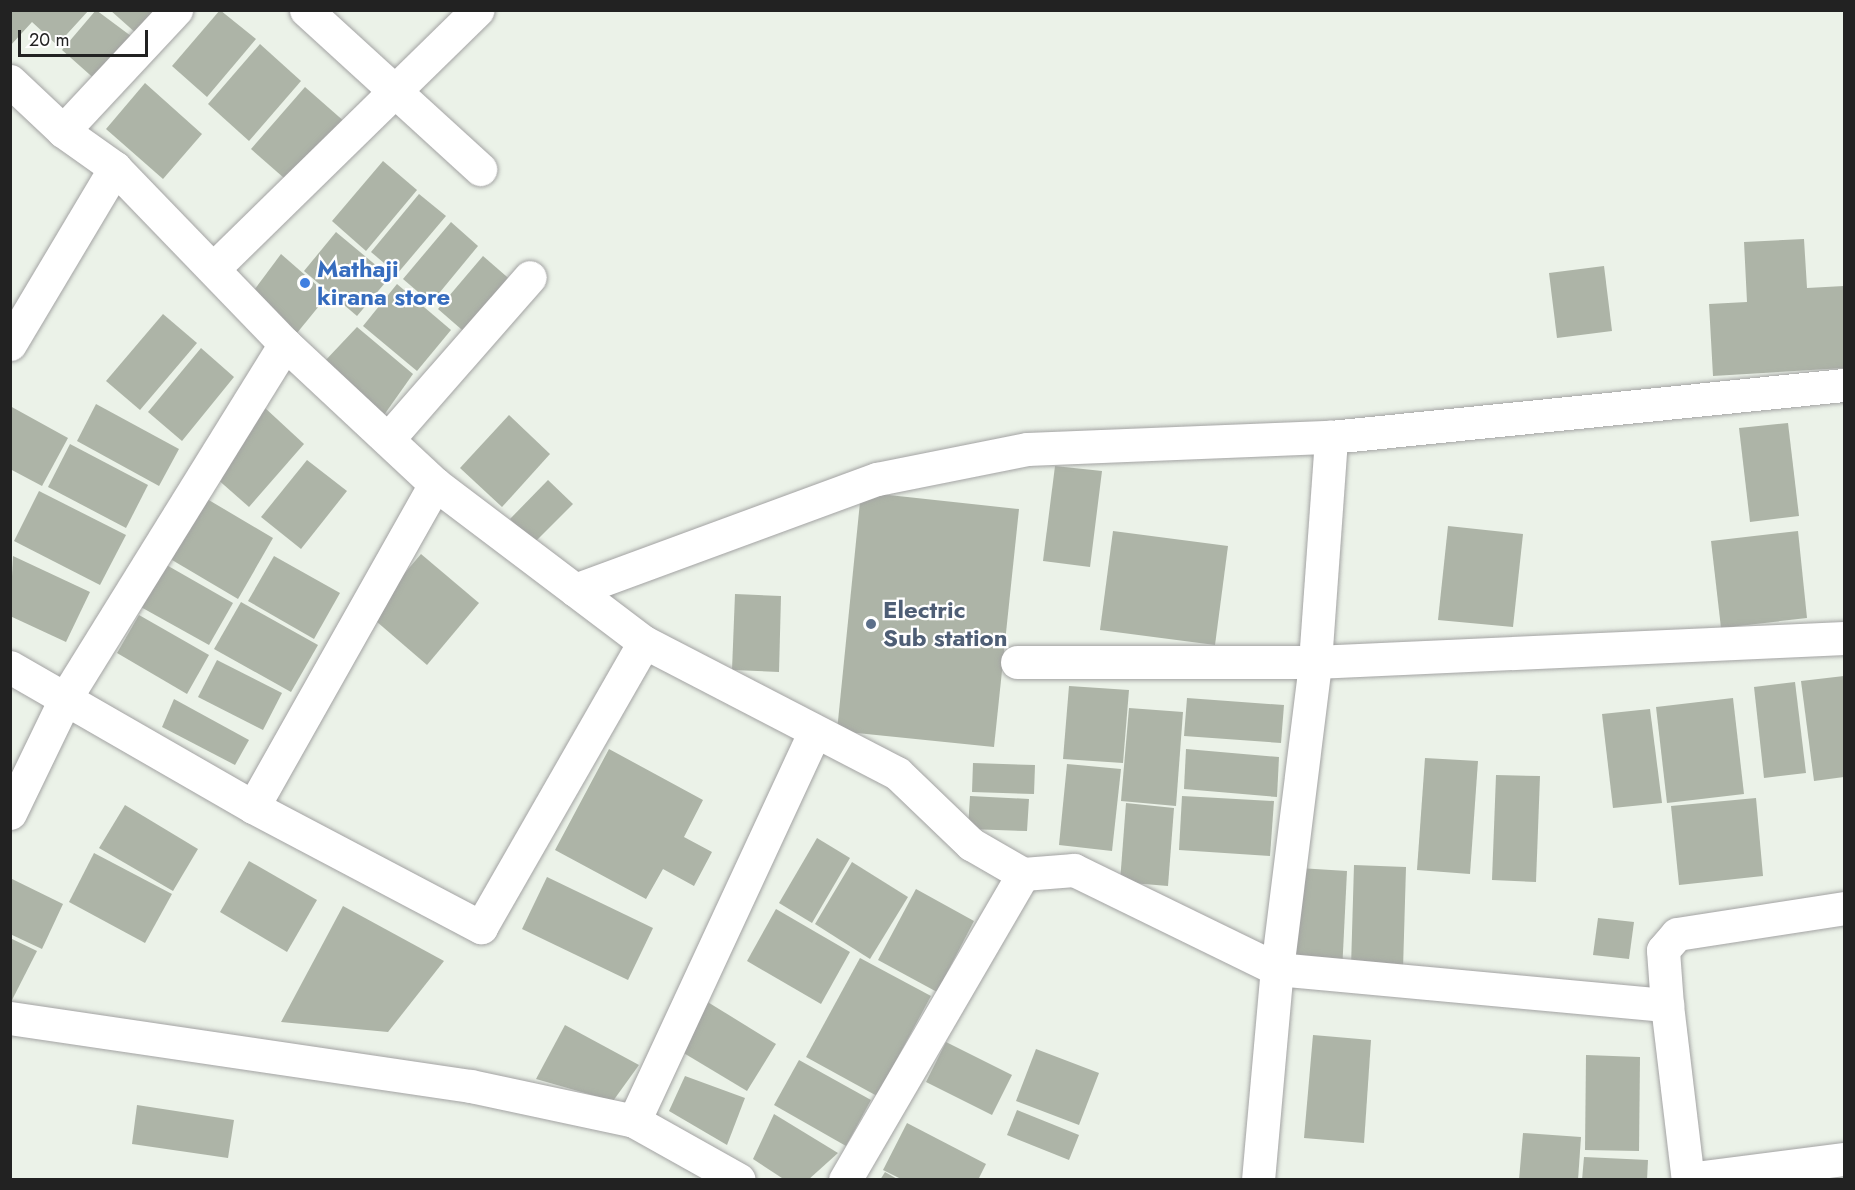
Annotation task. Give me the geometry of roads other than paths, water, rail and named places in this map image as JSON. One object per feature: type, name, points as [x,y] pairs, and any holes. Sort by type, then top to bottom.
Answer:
[{"type":"street","points":[[63,130],[176,10]]},
{"type":"street","points":[[306,10],[399,91],[480,169]]},
{"type":"street","points":[[216,266],[399,91],[477,10]]},
{"type":"street","points":[[10,81],[63,130],[115,168],[216,266],[285,344],[435,484],[644,642],[814,733],[897,773],[971,844],[1023,874],[1074,870],[1277,969],[1667,1005]]},
{"type":"street","points":[[10,344],[115,168]]},
{"type":"street","points":[[388,439],[530,277]]},
{"type":"street","points":[[10,813],[66,697],[285,344]]},
{"type":"street","points":[[575,590],[877,479],[1027,449],[1331,437],[1845,386]]},
{"type":"street","points":[[1258,1179],[1277,969],[1315,662],[1331,437]]},
{"type":"street","points":[[253,807],[435,484]]},
{"type":"street","points":[[1017,662],[1315,662],[1845,638]]},
{"type":"street","points":[[10,667],[66,697],[253,807],[480,927],[644,642]]},
{"type":"street","points":[[633,1121],[814,733]]},
{"type":"street","points":[[845,1179],[1023,874]]},
{"type":"street","points":[[1845,908],[1677,934],[1663,950],[1667,1005],[1688,1179],[1845,1159]]},
{"type":"street","points":[[10,1018],[471,1086],[633,1121],[739,1179]]},
{"type":"place","name":"Mathaji kirana store","points":[[305,283]]},
{"type":"place","name":"Electric Sub station","points":[[871,624]]}]
